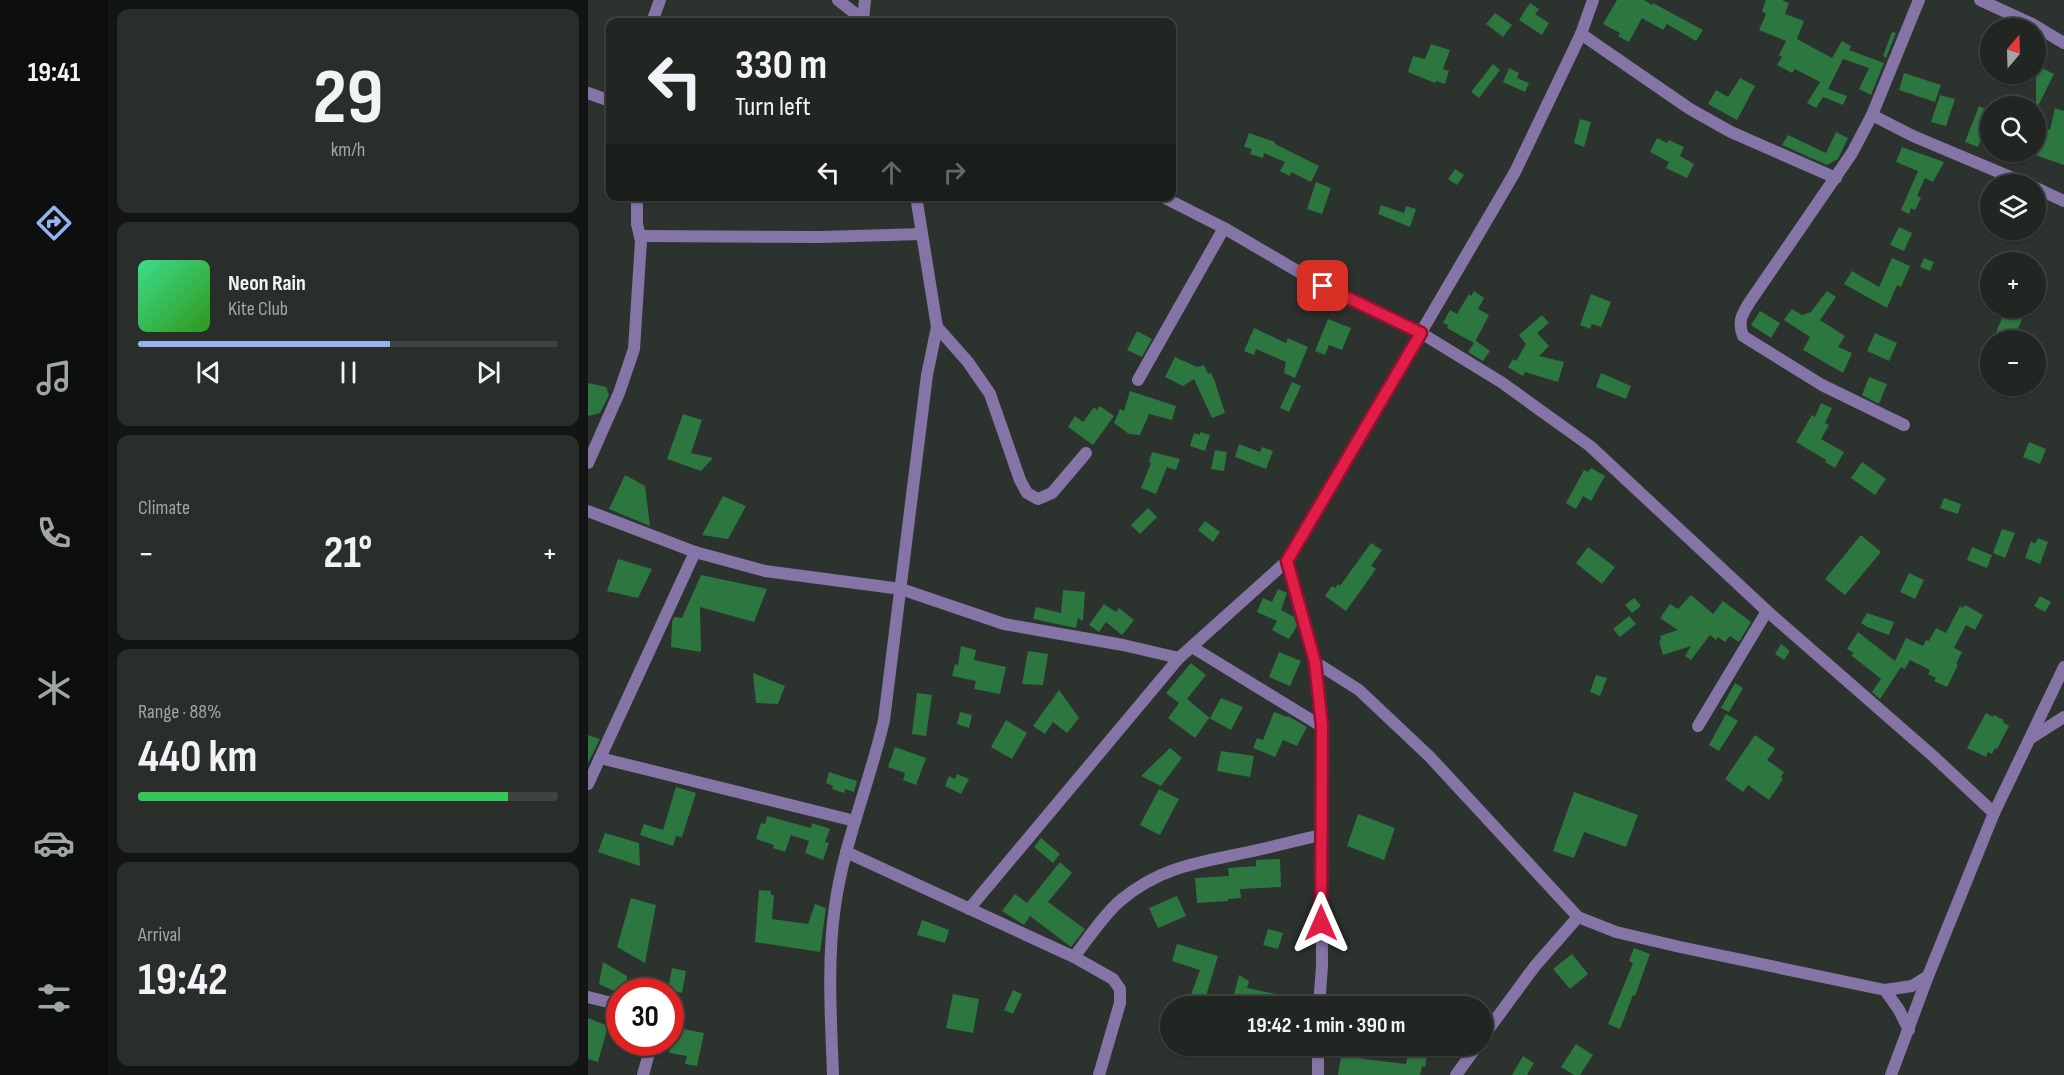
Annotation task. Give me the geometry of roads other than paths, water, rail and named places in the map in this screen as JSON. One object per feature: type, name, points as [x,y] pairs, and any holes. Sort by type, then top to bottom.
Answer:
[{"type":"street","points":[[653,18],[660,0]]},
{"type":"street","points":[[838,0],[861,18]]},
{"type":"street","points":[[865,0],[865,18]]},
{"type":"street","points":[[969,909],[1179,658],[1287,561],[1515,172],[1581,34],[1593,0]]},
{"type":"street","points":[[1904,425],[1822,386],[1743,336],[1739,324],[1749,303],[1852,153],[1872,116],[1919,0]]},
{"type":"street","points":[[1980,0],[2032,24],[2064,43]]},
{"type":"street","points":[[1581,34],[1690,109],[1731,132],[1836,178]]},
{"type":"street","points":[[588,93],[606,100]]},
{"type":"street","points":[[1872,116],[2002,174]]},
{"type":"street","points":[[2046,193],[2064,201]]},
{"type":"street","points":[[588,463],[619,393],[634,350],[640,236],[637,224],[637,201]]},
{"type":"street","points":[[833,1075],[831,947],[835,904],[846,852],[884,720],[927,375],[937,327],[917,201]]},
{"type":"street","points":[[1171,201],[1224,228],[1323,286],[1421,333],[1501,382],[1590,447],[1767,611],[1933,756],[1994,813]]},
{"type":"street","points":[[1138,380],[1224,228]]},
{"type":"street","points":[[640,236],[821,237],[922,234]]},
{"type":"street","points":[[937,327],[968,362],[990,394],[1027,494],[1038,499],[1052,493],[1086,453]]},
{"type":"street","points":[[588,511],[695,552],[765,571],[901,589],[1004,624],[1123,645],[1179,658]]},
{"type":"street","points":[[588,784],[695,552]]},
{"type":"street","points":[[1287,561],[1315,662],[1322,726],[1322,966],[1320,996]]},
{"type":"street","points":[[1698,726],[1767,611]]},
{"type":"street","points":[[1192,647],[1322,726]]},
{"type":"street","points":[[1315,662],[1359,690],[1430,757],[1578,917],[1616,932],[1885,990],[1912,986],[1928,976]]},
{"type":"street","points":[[1891,1075],[1994,813],[2064,667]]},
{"type":"street","points":[[2030,738],[2064,717]]},
{"type":"street","points":[[600,758],[855,821]]},
{"type":"street","points":[[1074,957],[1118,902],[1140,885],[1158,876],[1189,864],[1321,835]]},
{"type":"street","points":[[846,852],[1074,957],[1113,979],[1120,989],[1120,1003],[1099,1075]]},
{"type":"street","points":[[1493,1023],[1535,966],[1578,917]]},
{"type":"street","points":[[1885,990],[1909,1030]]},
{"type":"street","points":[[588,997],[606,1002]]},
{"type":"street","points":[[643,1075],[648,1056]]},
{"type":"street","points":[[1318,1056],[1318,1075]]},
{"type":"street","points":[[1456,1075],[1470,1056]]}]
